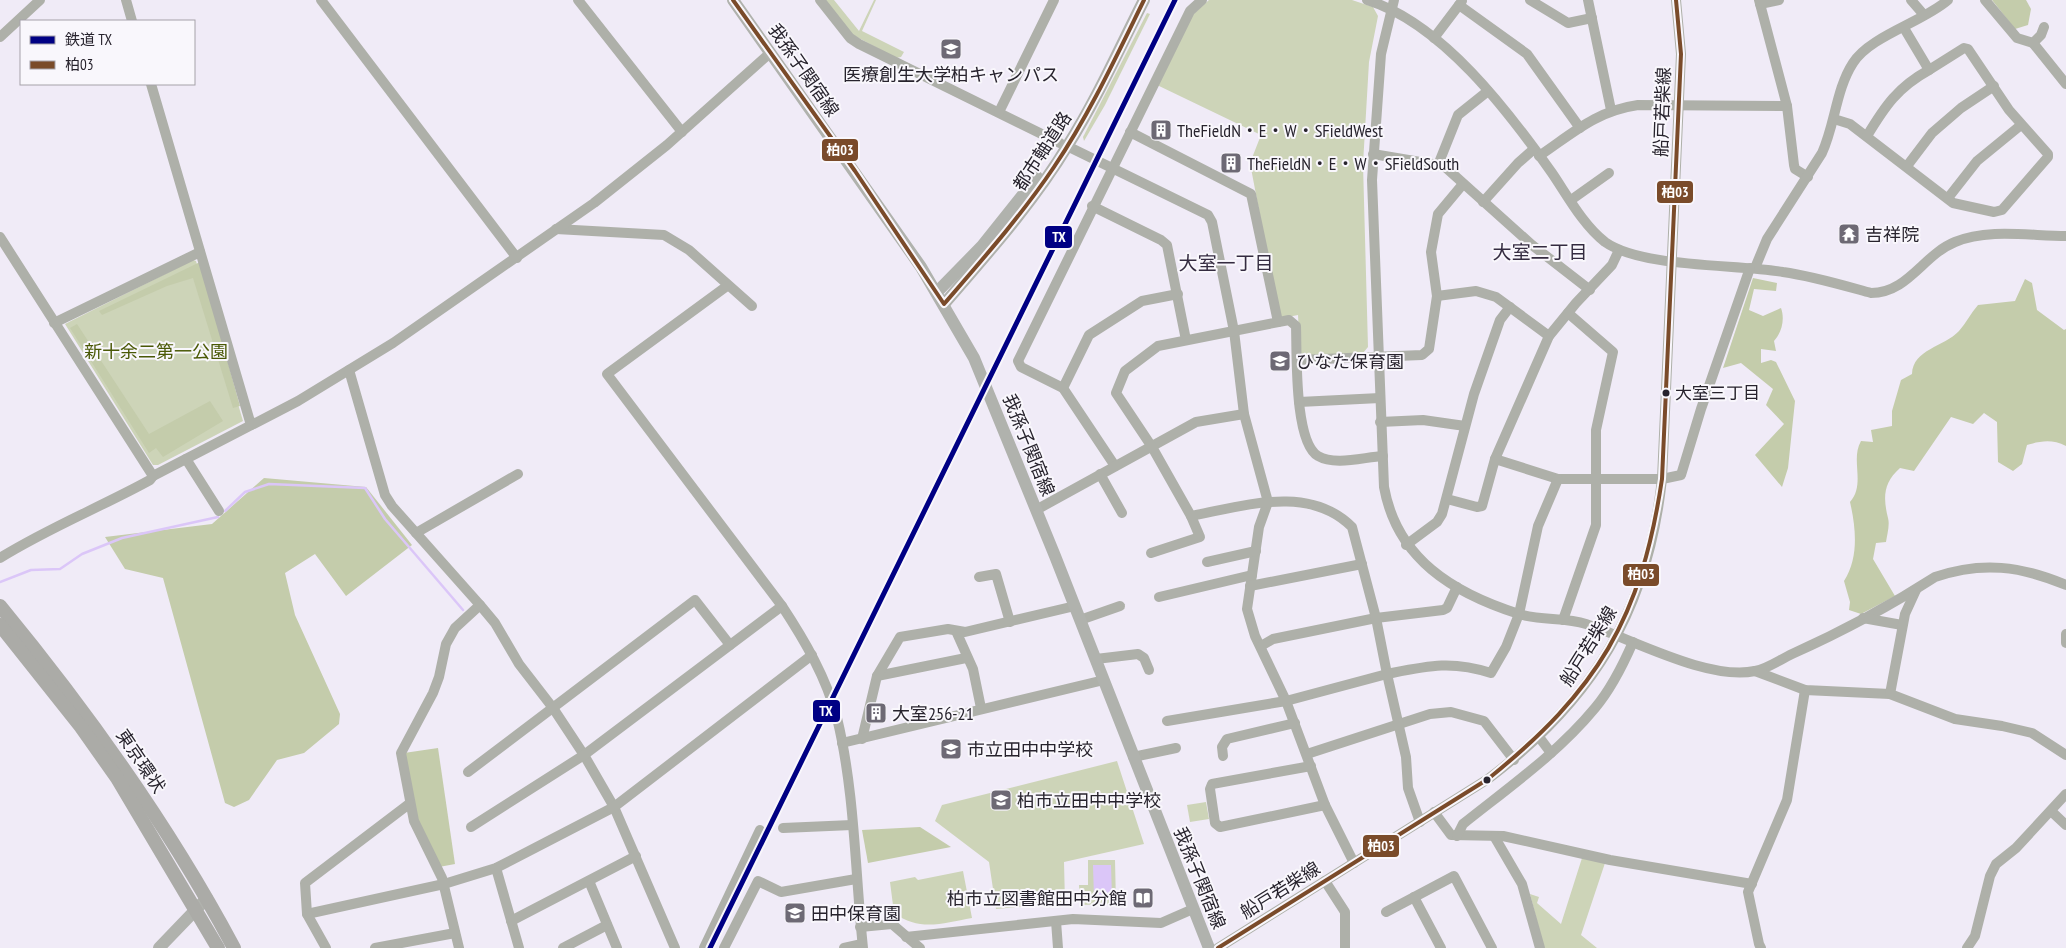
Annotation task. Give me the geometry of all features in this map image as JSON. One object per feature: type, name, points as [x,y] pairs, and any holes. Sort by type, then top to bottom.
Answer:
[{"type":"highway","name":"東京環状","points":[[0,606],[96,728],[163,827],[207,898],[234,948]]},
{"type":"highway","name":"東京環状","points":[[0,625],[71,713],[117,778],[196,908],[218,948]]},
{"type":"main road","name":"我孫子関宿線","points":[[733,0],[937,292],[974,358],[1096,659],[1209,948]]},
{"type":"main road","name":"都市軸道路","points":[[937,292],[999,226],[1064,145],[1134,0]]},
{"type":"main road","name":"都市軸道路","points":[[944,304],[1020,214],[1102,87],[1144,0]]},
{"type":"main road","points":[[160,948],[207,898]]},
{"type":"street","points":[[0,36],[40,0]]},
{"type":"street","points":[[126,0],[132,20]]},
{"type":"street","points":[[322,0],[517,258]]},
{"type":"street","points":[[578,0],[682,132]]},
{"type":"street","points":[[820,0],[854,41],[1208,215],[1212,222],[1234,331],[1244,414],[1268,502],[1259,527],[1247,610],[1255,636],[1295,723],[1325,805],[1354,863]]},
{"type":"street","points":[[999,112],[1054,0]]},
{"type":"street","points":[[1115,466],[1063,388],[1021,367],[1018,361],[1092,206],[1190,10],[1202,0]]},
{"type":"street","points":[[1367,0],[1392,5],[1434,38],[1488,91],[1537,152],[1592,228],[1604,241],[1619,250],[1673,261],[1784,272],[1871,293],[1880,293],[1899,286],[1934,255],[1964,239],[1998,235],[2065,236]]},
{"type":"street","points":[[1530,0],[1568,23],[1592,18]]},
{"type":"street","points":[[1588,0],[1611,110]]},
{"type":"street","name":"船戸若柴線","points":[[1218,948],[1488,779],[1514,760],[1571,703],[1616,637],[1637,592],[1645,567],[1658,513],[1662,479],[1681,54],[1676,0]]},
{"type":"street","points":[[1779,0],[1760,2],[1788,106],[1795,169],[1808,176]]},
{"type":"street","points":[[1911,0],[1924,15]]},
{"type":"street","points":[[1495,459],[1558,479],[1662,479],[1681,474],[1684,471],[1701,409],[1752,268],[1767,238],[1808,176],[1828,141],[1844,84],[1853,62],[1868,47],[1924,15],[1937,10],[1948,0]]},
{"type":"street","points":[[1985,0],[2017,38],[2033,43],[2066,84]]},
{"type":"street","points":[[1434,38],[1461,2],[1527,54],[1580,128]]},
{"type":"street","points":[[1392,5],[1381,54],[1373,154],[1372,219],[1380,422],[1386,500],[1398,531],[1406,545],[1432,572],[1457,587],[1519,614],[1584,623],[1616,637],[1695,665],[1724,672],[1755,671],[1805,690],[1890,694],[1955,719],[2032,734],[2066,755]]},
{"type":"street","points":[[2033,43],[2041,35],[2044,27]]},
{"type":"street","points":[[1904,28],[1929,70]]},
{"type":"street","points":[[1834,119],[1850,124],[1953,202],[1994,212],[2002,210],[2048,157],[2048,154],[2022,125],[1968,49],[1964,48],[1909,81],[1886,105],[1867,136]]},
{"type":"street","points":[[0,558],[53,527],[120,497],[150,480],[153,476],[251,425],[349,370],[517,258],[601,198],[682,132],[770,52]]},
{"type":"street","points":[[150,85],[251,425]]},
{"type":"street","points":[[1907,166],[1932,133],[1961,108],[1994,86]]},
{"type":"street","points":[[1438,165],[1458,115],[1488,91]]},
{"type":"street","points":[[1483,202],[1518,162],[1611,110],[1638,105],[1788,106]]},
{"type":"street","points":[[1948,198],[1977,161],[2022,125]]},
{"type":"street","points":[[1130,132],[1251,194],[1278,322]]},
{"type":"street","points":[[1373,154],[1444,166],[1532,245],[1590,290]]},
{"type":"street","points":[[1571,200],[1609,173]]},
{"type":"street","points":[[1297,360],[1422,355],[1429,349],[1437,296],[1431,252],[1438,214],[1464,184]]},
{"type":"street","points":[[1092,206],[1165,242],[1178,294],[1186,340]]},
{"type":"street","points":[[556,229],[664,235],[689,250],[727,286],[752,306]]},
{"type":"street","points":[[0,237],[153,476]]},
{"type":"street","points":[[1446,499],[1477,507],[1482,506],[1495,459],[1549,336],[1612,265],[1619,250]]},
{"type":"street","points":[[54,323],[200,252]]},
{"type":"street","points":[[727,286],[607,374],[782,606],[812,655],[828,692],[842,743],[852,825],[862,946],[844,948]]},
{"type":"street","points":[[1437,296],[1476,291],[1496,296],[1549,336]]},
{"type":"street","points":[[1063,388],[1089,335],[1142,301],[1178,294]]},
{"type":"street","points":[[1406,545],[1437,522],[1446,499],[1465,426],[1500,320],[1510,307]]},
{"type":"street","points":[[1563,620],[1596,525],[1596,430],[1613,352],[1568,313]]},
{"type":"street","points":[[1151,554],[1200,537],[1191,516],[1152,447],[1116,393],[1129,367],[1158,346],[1289,320],[1296,326],[1299,413],[1309,445],[1319,456],[1332,460],[1383,456]]},
{"type":"street","points":[[349,370],[385,494],[392,506],[495,624],[519,664],[553,708],[584,755],[614,807],[675,948]]},
{"type":"street","points":[[1299,402],[1380,398]]},
{"type":"street","points":[[1036,510],[1196,422],[1244,414]]},
{"type":"street","points":[[1380,422],[1424,420],[1465,426]]},
{"type":"street","points":[[186,459],[219,511]]},
{"type":"street","points":[[416,533],[518,474]]},
{"type":"street","points":[[1100,474],[1122,513]]},
{"type":"street","points":[[1167,721],[1286,701],[1387,674],[1446,664],[1472,667],[1492,673],[1506,647],[1519,614],[1538,526],[1558,479]]},
{"type":"street","points":[[1191,516],[1268,502],[1310,502],[1352,527],[1376,618],[1406,757],[1408,788],[1420,822]]},
{"type":"street","points":[[1207,562],[1256,552]]},
{"type":"street","points":[[1159,597],[1251,580],[1362,564]]},
{"type":"street","points":[[1755,671],[1863,618],[1916,590],[1935,577],[1952,572],[1998,566],[2048,577],[2066,585]]},
{"type":"street","points":[[980,577],[996,574],[1010,622]]},
{"type":"street","points":[[1261,646],[1273,639],[1376,618],[1443,610],[1447,608],[1457,587]]},
{"type":"street","points":[[1890,694],[1902,625],[1916,590]]},
{"type":"street","points":[[468,772],[695,600],[730,645]]},
{"type":"street","points":[[459,948],[444,884],[414,821],[409,804],[402,753],[439,678],[446,644],[455,628],[480,606]]},
{"type":"street","points":[[471,827],[584,755],[782,606]]},
{"type":"street","points":[[862,739],[877,676],[900,637],[948,629],[965,632],[1074,606]]},
{"type":"street","points":[[1080,620],[1120,606]]},
{"type":"street","points":[[1863,618],[1902,625]]},
{"type":"street","points":[[956,631],[966,658],[973,669],[981,708]]},
{"type":"street","points":[[2066,634],[2066,643]]},
{"type":"street","points":[[1457,836],[1463,824],[1551,753],[1596,707],[1618,674],[1633,642]]},
{"type":"street","points":[[1096,659],[1138,654],[1144,658],[1149,670]]},
{"type":"street","points":[[307,914],[444,884],[496,868],[614,807],[812,655]]},
{"type":"street","points":[[877,676],[966,658]]},
{"type":"street","points":[[842,743],[981,708],[1104,680]]},
{"type":"street","points":[[1758,947],[1748,892],[1787,800],[1805,690]]},
{"type":"street","points":[[1307,754],[1430,714],[1451,712],[1484,721],[1514,760]]},
{"type":"street","points":[[1224,756],[1222,747],[1227,739],[1295,723]]},
{"type":"street","points":[[1539,737],[1551,753]]},
{"type":"street","points":[[1133,757],[1176,748]]},
{"type":"street","points":[[1311,766],[1212,784],[1210,789],[1215,823],[1220,827],[1325,805]]},
{"type":"street","points":[[1967,948],[1974,936],[1990,876],[1996,864],[2016,848],[2066,794]]},
{"type":"street","points":[[326,948],[307,914],[305,883],[409,804]]},
{"type":"street","points":[[2051,811],[2066,826]]},
{"type":"street","points":[[1434,812],[1448,833],[1457,836],[1504,836],[1610,860],[1752,884]]},
{"type":"street","points":[[783,828],[852,825]]},
{"type":"street","points":[[704,948],[760,830]]},
{"type":"street","points":[[1494,836],[1522,884],[1540,948]]},
{"type":"street","points":[[511,921],[636,856]]},
{"type":"street","points":[[496,868],[519,948]]},
{"type":"street","points":[[1386,912],[1454,876],[1492,948]]},
{"type":"street","points":[[724,948],[758,881],[780,892],[856,879]]},
{"type":"street","points":[[589,881],[617,948]]},
{"type":"street","points":[[1325,881],[1344,912],[1345,948]]},
{"type":"street","points":[[1414,897],[1441,948]]},
{"type":"street","points":[[906,937],[1073,918],[1161,923],[1193,909]]},
{"type":"street","points":[[1056,920],[1058,948]]},
{"type":"street","points":[[860,927],[892,924],[920,948]]},
{"type":"street","points":[[563,948],[607,925]]},
{"type":"street","points":[[375,948],[455,933]]},
{"type":"green space","points":[[824,0],[834,0],[859,31],[874,0],[876,0],[862,31],[904,52],[901,57],[896,58],[853,35]]},
{"type":"green space","points":[[1209,0],[1352,0],[1373,7],[1378,16],[1369,62],[1363,164],[1368,347],[1363,353],[1302,356],[1300,353],[1298,315],[1283,318],[1279,315],[1250,163],[1261,135],[1157,85],[1188,19]]},
{"type":"green space","points":[[1992,0],[2026,0],[2031,9],[2028,25],[2015,29]]},
{"type":"green space","points":[[1147,13],[1150,14],[1105,105],[1084,141],[1083,137]]},
{"type":"green space","name":"新十余二第一公園","points":[[193,260],[196,261],[243,421],[158,465],[153,465],[65,324]]},
{"type":"green space","points":[[200,262],[240,406],[233,408],[193,278],[167,286],[102,315],[99,311]]},
{"type":"green space","points":[[1753,278],[1777,283],[1776,291],[1754,289],[1749,310],[1763,316],[1781,308],[1782,325],[1774,341],[1776,351],[1761,349],[1761,363],[1771,360],[1776,362],[1795,401],[1788,468],[1782,487],[1755,455],[1784,424],[1766,405],[1773,389],[1741,363],[1723,368]]},
{"type":"green space","points":[[2025,279],[2032,283],[2037,310],[2064,330],[2066,329],[2066,446],[2046,441],[2027,445],[2022,464],[2013,471],[1998,462],[1997,422],[1984,413],[1973,424],[1951,417],[1914,471],[1900,468],[1887,485],[1885,504],[1889,524],[1886,542],[1876,543],[1873,559],[1895,596],[1861,614],[1849,610],[1850,602],[1844,581],[1849,572],[1854,553],[1855,532],[1850,502],[1857,488],[1857,456],[1861,441],[1873,442],[1871,430],[1892,426],[1892,411],[1901,380],[1912,374],[1914,366],[1923,354],[1959,331],[1978,305],[2015,301]]},
{"type":"green space","points":[[77,324],[149,434],[210,401],[223,421],[163,457],[156,448],[149,453],[70,328]]},
{"type":"green space","points":[[264,478],[366,487],[412,545],[346,596],[315,554],[285,573],[295,615],[340,714],[339,724],[304,753],[277,760],[249,800],[234,807],[225,803],[163,578],[125,569],[105,537],[212,524]]},
{"type":"green space","points":[[438,748],[455,864],[439,867],[417,822],[404,753]]},
{"type":"green space","points":[[1117,761],[1144,844],[1064,862],[1065,903],[996,909],[989,862],[935,821],[942,805]]},
{"type":"green space","points":[[1206,802],[1209,819],[1190,822],[1187,805]]},
{"type":"green space","points":[[920,827],[951,847],[868,863],[862,830]]},
{"type":"green space","points":[[1582,858],[1605,863],[1581,935],[1597,948],[1544,948],[1530,894],[1539,897],[1537,903],[1561,924]]},
{"type":"green space","points":[[1088,860],[1115,860],[1116,904],[1080,905],[1079,885],[1088,885]]},
{"type":"green space","points":[[963,871],[972,918],[941,924],[922,924],[904,919],[894,913],[890,882],[915,877],[918,880]]},
{"type":"shaded area","points":[[1093,865],[1111,865],[1112,898],[1094,898]]},
{"type":"waterway","points":[[225,511],[245,492],[269,484],[365,488],[385,519],[463,610]]},
{"type":"waterway","points":[[0,582],[31,570],[60,569],[82,554],[122,538],[218,517]]},
{"type":"rail line","name":"TX","points":[[710,948],[1175,0]]},
{"type":"transit line","name":"柏03","points":[[733,0],[855,171],[944,304],[1015,220],[1054,167],[1090,106],[1144,0]]},
{"type":"transit line","name":"柏03","points":[[1218,948],[1488,779],[1559,714],[1586,682],[1608,648],[1627,612],[1641,572],[1653,528],[1662,479],[1681,54],[1676,0]]},
{"type":"place","name":"医療創生大学柏キャンパス","points":[[951,49]]},
{"type":"place","name":"TheFieldN・E・W・SFieldWest","points":[[1161,130]]},
{"type":"place","name":"TheFieldN・E・W・SFieldSouth","points":[[1231,163]]},
{"type":"place","name":"吉祥院","points":[[1849,234]]},
{"type":"place","name":"ひなた保育園","points":[[1280,361]]},
{"type":"place","name":"大室三丁目","points":[[1666,393]]},
{"type":"place","name":"大室256-21","points":[[876,713]]},
{"type":"place","name":"市立田中中学校","points":[[951,749]]},
{"type":"place","name":"柏市立田中中学校","points":[[1001,800]]},
{"type":"place","name":"柏市立図書館田中分館","points":[[1143,898]]},
{"type":"place","name":"田中保育園","points":[[795,913]]},
{"type":"district","name":"大室二丁目","points":[[1540,252]]},
{"type":"district","name":"大室一丁目","points":[[1226,263]]}]
